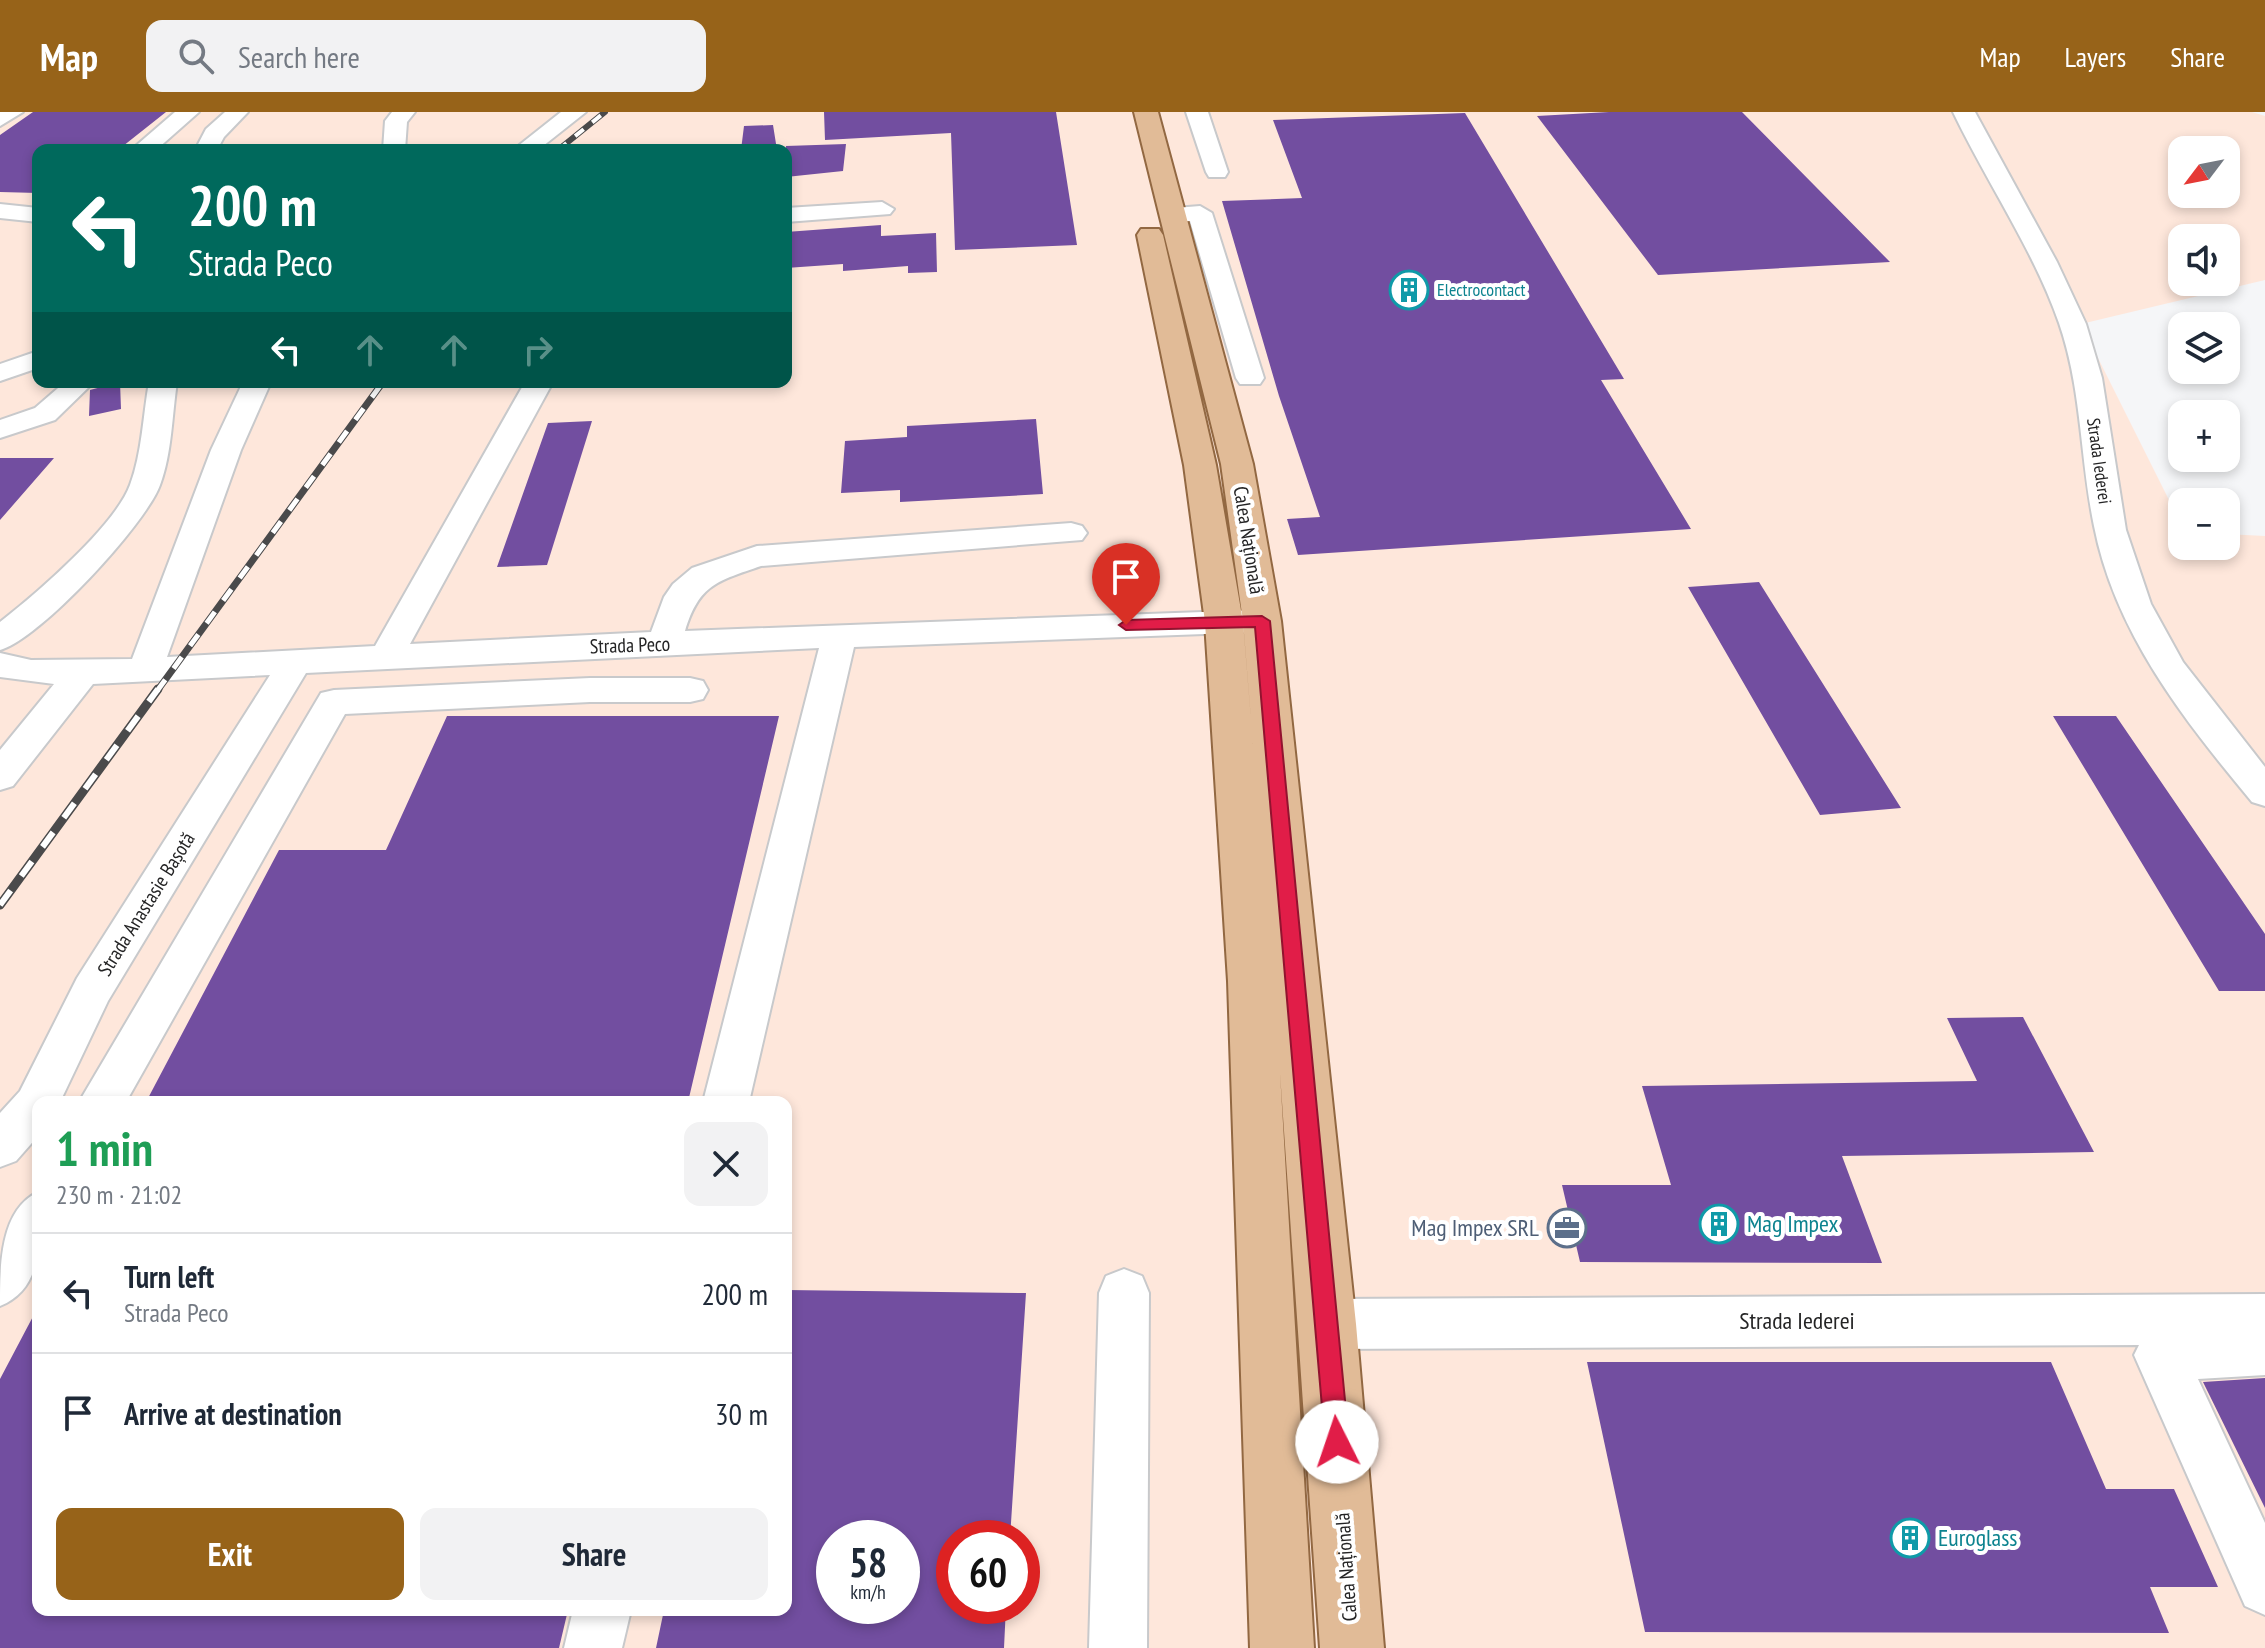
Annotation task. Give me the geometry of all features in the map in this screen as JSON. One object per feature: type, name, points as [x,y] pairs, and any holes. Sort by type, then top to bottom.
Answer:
[{"type":"main road","name":"Calea Națională","points":[[1121,112],[1200,465],[1243,622],[1328,1324],[1352,1648]]},
{"type":"main road","name":"Calea Națională","points":[[1146,112],[1237,464],[1251,981],[1282,1648]]},
{"type":"street","points":[[0,120],[12,112]]},
{"type":"street","points":[[149,144],[188,112]]},
{"type":"street","points":[[209,144],[214,134],[237,112]]},
{"type":"street","points":[[394,144],[396,121],[404,112]]},
{"type":"street","points":[[532,144],[575,112]]},
{"type":"street","points":[[1197,112],[1217,172]]},
{"type":"street","name":"Strada Iederei","points":[[1964,112],[2003,190],[2060,291],[2082,355],[2109,527],[2118,563],[2140,617],[2178,685],[2265,792]]},
{"type":"street","points":[[792,215],[882,209]]},
{"type":"street","points":[[0,211],[32,214]]},
{"type":"street","points":[[1175,215],[1200,213],[1250,378]]},
{"type":"street","points":[[0,373],[32,361]]},
{"type":"street","points":[[0,429],[37,420],[65,400],[75,388]]},
{"type":"street","points":[[0,639],[27,618],[128,514],[144,489],[162,388]]},
{"type":"street","points":[[145,669],[226,450],[254,388]]},
{"type":"street","points":[[105,1096],[334,702],[371,658],[535,388]]},
{"type":"street","points":[[590,690],[648,644],[685,591],[704,575],[757,556],[1071,533]]},
{"type":"street","name":"Strada Peco","points":[[0,665],[31,672],[83,673],[648,644],[1243,622]]},
{"type":"street","points":[[727,1096],[839,637]]},
{"type":"street","name":"Strada Anastasie Bașotă","points":[[40,1096],[92,991],[296,661]]},
{"type":"street","points":[[0,776],[83,673]]},
{"type":"street","points":[[334,702],[590,690],[690,690]]},
{"type":"street","name":"Strada Anastasie Bașotă","points":[[0,1146],[32,1110]]},
{"type":"street","points":[[0,1282],[32,1226]]},
{"type":"street","points":[[1118,1648],[1124,1293]]},
{"type":"street","name":"Strada Iederei","points":[[1328,1324],[2265,1319]]},
{"type":"street","points":[[2265,1349],[2160,1355],[2265,1586]]},
{"type":"street","points":[[593,1648],[601,1616]]},
{"type":"shaded area","points":[[0,112],[2252,112],[2265,116],[2265,280],[2240,286],[2240,224],[2168,224],[2168,296],[2198,296],[2081,324],[2168,498],[2168,560],[2240,560],[2240,535],[2265,536],[2265,1648],[0,1648]]},
{"type":"building","points":[[33,112],[166,112],[126,144],[32,144],[32,193],[0,192],[0,135]]},
{"type":"building","points":[[824,112],[1056,112],[1077,245],[955,250],[951,133],[825,140]]},
{"type":"building","points":[[1609,112],[1742,112],[1890,262],[1658,275],[1537,116]]},
{"type":"building","name":"Electrocontact","points":[[1465,113],[1624,379],[1601,380],[1691,529],[1298,555],[1287,519],[1320,517],[1279,396],[1222,201],[1302,198],[1273,120]]},
{"type":"building","points":[[773,125],[776,144],[742,144],[744,126]]},
{"type":"building","points":[[846,144],[843,171],[792,176],[792,146]]},
{"type":"building","points":[[881,225],[881,236],[936,233],[937,272],[908,273],[908,266],[843,271],[843,264],[792,268],[792,232]]},
{"type":"building","points":[[120,388],[121,409],[89,416],[90,390]]},
{"type":"building","points":[[1036,419],[1043,494],[900,502],[900,490],[841,493],[845,441],[907,437],[907,426]]},
{"type":"building","points":[[592,421],[547,565],[497,567],[548,423]]},
{"type":"building","points":[[0,458],[54,458],[0,520]]},
{"type":"building","points":[[1759,582],[1901,808],[1820,815],[1688,587]]},
{"type":"building","points":[[447,716],[779,716],[689,1096],[149,1096],[279,850],[386,850]]},
{"type":"building","points":[[2053,716],[2116,716],[2265,934],[2265,991],[2219,991]]},
{"type":"building","points":[[2023,1017],[2094,1152],[1842,1156],[1882,1263],[1580,1262],[1562,1185],[1671,1185],[1642,1086],[1977,1081],[1947,1018]]},
{"type":"building","points":[[792,1290],[1026,1293],[1011,1520],[936,1520],[936,1624],[1005,1624],[1004,1648],[656,1648],[663,1616],[792,1616]]},
{"type":"building","points":[[32,1318],[32,1616],[567,1616],[559,1648],[0,1648],[0,1379]]},
{"type":"building","name":"Euroglass","points":[[1587,1362],[2051,1362],[2106,1489],[2174,1489],[2218,1587],[2150,1587],[2169,1633],[1645,1632]]},
{"type":"building","points":[[2265,1378],[2265,1508],[2203,1382]]},
{"type":"railway","points":[[565,144],[605,112]]},
{"type":"railway","points":[[157,691],[379,388]]},
{"type":"railway","points":[[0,905],[158,689]]},
{"type":"place","name":"Electrocontact","points":[[1409,290]]},
{"type":"place","name":"Mag Impex","points":[[1719,1224]]},
{"type":"place","name":"Mag Impex SRL","points":[[1567,1228]]},
{"type":"place","name":"Euroglass","points":[[1910,1538]]},
{"type":"route","points":[[1126,625],[1262,621],[1337,1442]]}]
